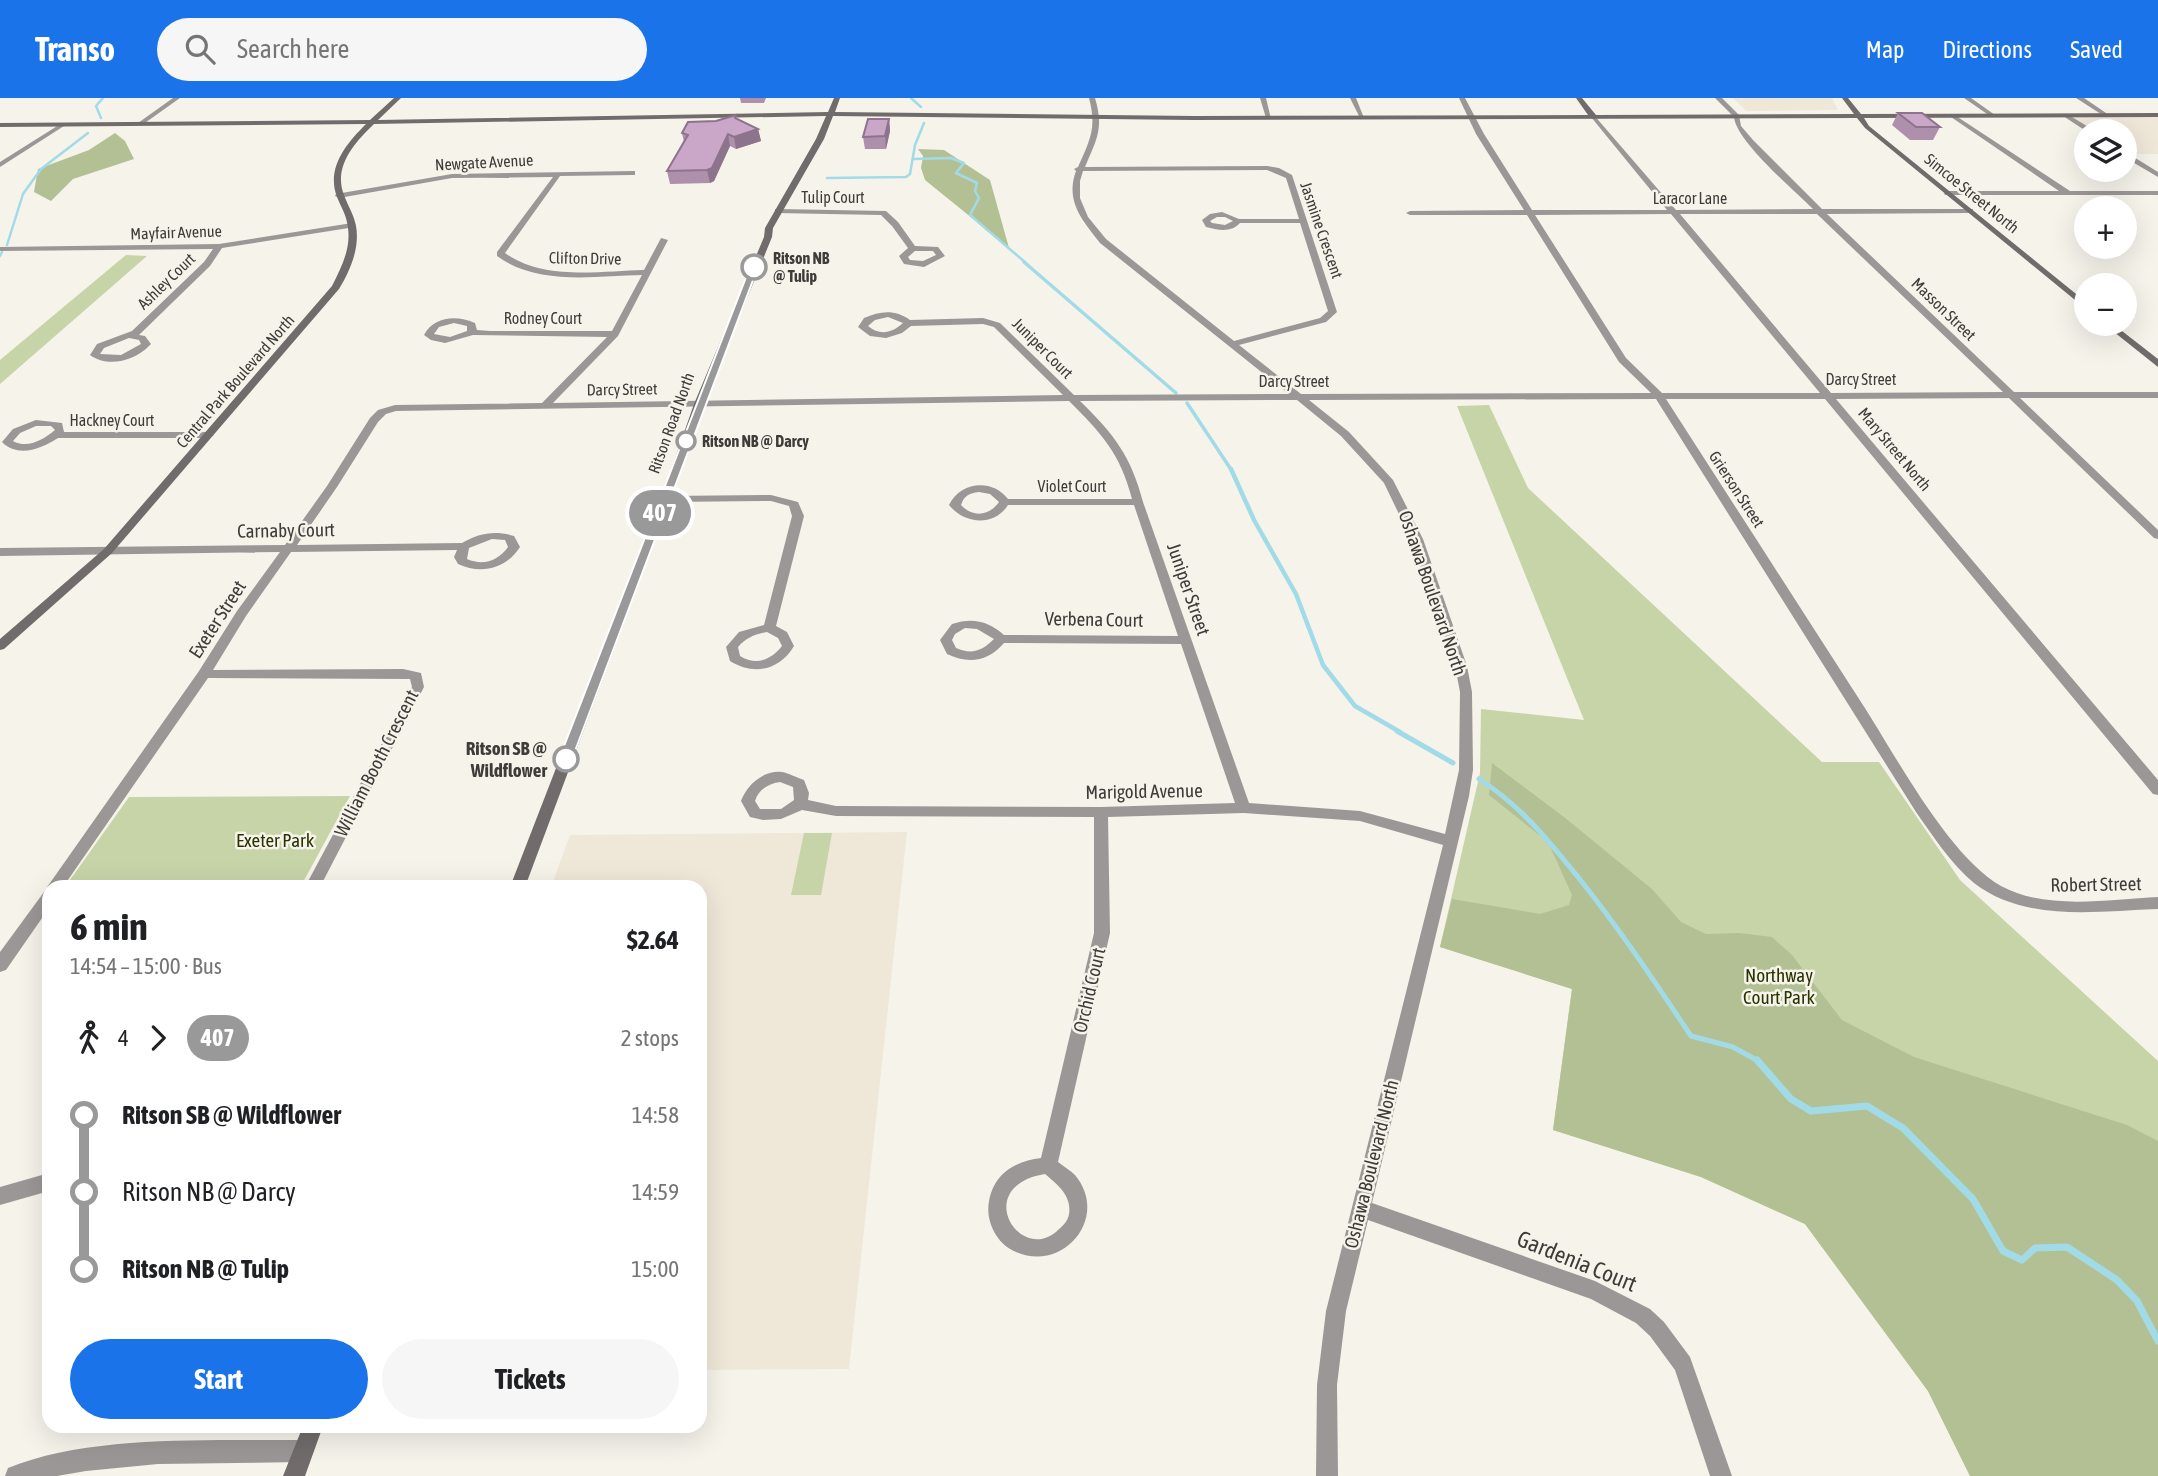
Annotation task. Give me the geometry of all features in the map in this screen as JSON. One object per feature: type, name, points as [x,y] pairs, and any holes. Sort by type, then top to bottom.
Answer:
[{"type":"main road","name":"Central Park Boulevard North","points":[[0,646],[108,551],[337,287],[349,261],[352,225],[339,196],[339,165],[350,146],[398,98]]},
{"type":"main road","name":"Ritson Road North","points":[[520,880],[666,499],[699,404],[769,229],[820,139],[837,98]]},
{"type":"main road","name":"Mary Street North","points":[[1578,98],[1593,116]]},
{"type":"main road","name":"Simcoe Street North","points":[[1845,98],[1867,127],[2074,296]]},
{"type":"main road","points":[[0,125],[831,115],[1269,118],[2158,115]]},
{"type":"main road","points":[[2123,336],[2158,364]]},
{"type":"main road","points":[[294,1476],[310,1433]]},
{"type":"street","points":[[140,124],[177,98]]},
{"type":"street","name":"Oshawa Boulevard North","points":[[1091,98],[1096,116],[1094,140],[1078,169],[1074,191],[1078,211],[1087,225],[1359,447],[1398,496],[1417,539],[1461,666],[1465,692],[1466,771],[1336,1311],[1327,1385],[1327,1476]]},
{"type":"street","points":[[1263,98],[1269,118]]},
{"type":"street","points":[[1353,98],[1362,117]]},
{"type":"street","name":"Grierson Street","points":[[1462,98],[1480,134],[1622,360],[1658,395],[1944,839],[1967,868],[1996,890]]},
{"type":"street","name":"Masson Street","points":[[1718,98],[1737,116],[1738,126],[1750,142],[1819,211],[2158,536]]},
{"type":"street","points":[[1967,98],[1992,115]]},
{"type":"street","points":[[2079,98],[2106,115]]},
{"type":"street","points":[[2065,115],[2074,121]]},
{"type":"street","name":"Mary Street North","points":[[1593,116],[2158,790]]},
{"type":"street","points":[[1953,116],[2068,193]]},
{"type":"street","points":[[0,165],[62,125]]},
{"type":"street","points":[[2137,161],[2158,175]]},
{"type":"street","name":"Jasmine Crescent","points":[[1078,169],[1276,170],[1289,177],[1333,307],[1331,316],[1231,344]]},
{"type":"street","name":"Clifton Drive","points":[[559,173],[500,254],[508,262],[550,272],[648,272]]},
{"type":"street","name":"Newgate Avenue","points":[[339,196],[452,176],[632,173]]},
{"type":"street","points":[[1948,193],[2158,193]]},
{"type":"street","name":"Tulip Court","points":[[778,211],[883,213],[914,248]]},
{"type":"street","name":"Laracor Lane","points":[[1410,214],[1970,211]]},
{"type":"street","points":[[1237,221],[1304,221]]},
{"type":"street","name":"Mayfair Avenue","points":[[0,248],[219,246],[352,225]]},
{"type":"street","points":[[544,406],[615,334],[664,240]]},
{"type":"street","name":"Ashley Court","points":[[131,336],[142,338],[146,344],[135,353],[121,358],[104,359],[95,355],[96,350],[108,342],[131,336],[207,264],[219,246]]},
{"type":"street","name":"Juniper Court","points":[[908,323],[991,322],[1070,398]]},
{"type":"street","name":"Rodney Court","points":[[472,332],[615,334]]},
{"type":"street","name":"Darcy Street","points":[[430,407],[1070,398],[2158,395]]},
{"type":"street","name":"Juniper Street","points":[[1070,398],[1116,446],[1130,472],[1244,808]]},
{"type":"street","name":"Exeter Street","points":[[60,880],[204,674],[241,614],[332,487],[374,420],[382,412],[395,408],[430,407]]},
{"type":"street","name":"Hackney Court","points":[[56,435],[209,435]]},
{"type":"street","points":[[666,499],[771,498],[794,504],[798,516],[769,628]]},
{"type":"street","name":"Violet Court","points":[[1005,502],[1138,502]]},
{"type":"street","name":"Carnaby Court","points":[[0,552],[464,546]]},
{"type":"street","name":"Verbena Court","points":[[1001,639],[1187,640]]},
{"type":"street","name":"William Booth Crescent","points":[[204,674],[403,673],[416,676],[418,687],[317,880]]},
{"type":"street","name":"Marigold Avenue","points":[[799,804],[835,811],[1101,812],[1244,808],[1360,816],[1449,841]]},
{"type":"street","name":"Orchid Court","points":[[1048,1165],[1102,933],[1101,812]]},
{"type":"street","name":"Robert Street","points":[[1996,890],[2024,902],[2052,906],[2158,903]]},
{"type":"street","points":[[0,965],[42,906]]},
{"type":"street","points":[[1048,1165],[1077,1191],[1080,1205],[1078,1219],[1066,1237],[1054,1245],[1037,1249],[1022,1246],[1002,1230],[996,1214],[997,1200],[1011,1177],[1022,1170],[1048,1165]]},
{"type":"street","points":[[0,1196],[42,1184]]},
{"type":"street","name":"Gardenia Court","points":[[1360,1208],[1595,1291],[1643,1316],[1657,1329],[1683,1364],[1721,1476]]},
{"type":"street","points":[[16,1476],[52,1465],[99,1456],[303,1451]]},
{"type":"shaded area","points":[[1733,98],[1832,98],[1838,110],[1746,111]]},
{"type":"shaded area","points":[[2065,115],[2158,115],[2158,154],[2137,154],[2137,119],[2074,121]]},
{"type":"shaded area","points":[[907,832],[849,1369],[707,1370],[707,880],[554,880],[570,835]]},
{"type":"green space","points":[[115,133],[125,141],[134,159],[73,179],[51,201],[34,192],[38,169],[89,150]]},
{"type":"green space","points":[[918,149],[944,150],[990,180],[1009,248],[925,180],[921,168],[923,156]]},
{"type":"green space","points":[[126,255],[147,256],[0,384],[0,360]]},
{"type":"green space","name":"Northway Court Park","points":[[1489,405],[1528,488],[1822,762],[1879,762],[1960,880],[2158,1061],[2158,1476],[1970,1476],[1928,1391],[1805,1224],[1701,1177],[1553,1130],[1572,989],[1440,947],[1480,773],[1481,709],[1584,720],[1457,406]]},
{"type":"green space","points":[[1492,763],[1564,817],[1652,889],[1681,922],[1706,934],[1739,933],[1772,937],[1792,955],[1842,1020],[1914,1057],[2127,1125],[2158,1141],[2158,1476],[1970,1476],[1928,1391],[1805,1224],[1701,1177],[1553,1130],[1572,989],[1440,947],[1452,899],[1540,914],[1569,905],[1572,895],[1548,842],[1489,795]]},
{"type":"green space","name":"Exeter Park","points":[[350,796],[304,880],[70,880],[129,797]]},
{"type":"green space","points":[[804,833],[832,833],[821,895],[791,895]]},
{"type":"building","points":[[1898,113],[1922,113],[1940,127],[1916,127]]},
{"type":"building","points":[[736,115],[735,118],[758,129],[734,137],[728,134],[712,168],[667,171],[688,135],[682,133],[688,122],[716,121]]},
{"type":"building","points":[[868,119],[889,119],[885,136],[863,137]]},
{"type":"waterway","points":[[101,118],[96,106],[103,98]]},
{"type":"waterway","points":[[911,98],[921,107]]},
{"type":"waterway","points":[[827,178],[906,177],[910,174],[915,145],[924,123]]},
{"type":"waterway","points":[[7,245],[23,194],[41,169],[88,133]]},
{"type":"waterway","points":[[913,159],[951,158],[964,163],[956,173],[977,183],[975,191],[979,198],[970,215],[1026,263]]},
{"type":"waterway","points":[[0,256],[2,252]]},
{"type":"waterway","points":[[1024,262],[1176,393]]},
{"type":"waterway","points":[[1187,403],[1232,471]]},
{"type":"waterway","points":[[1232,471],[1254,520],[1296,594],[1323,665],[1355,706],[1400,732]]},
{"type":"waterway","points":[[1397,731],[1453,763]]},
{"type":"waterway","points":[[1479,779],[1508,800],[1567,863],[1622,935],[1691,1036],[1733,1047],[1758,1061]]},
{"type":"waterway","points":[[1758,1061],[1791,1099],[1811,1111],[1867,1106],[1903,1128],[1973,1199],[2003,1251],[2022,1260],[2035,1248],[2067,1247],[2117,1280],[2137,1301],[2158,1341]]},
{"type":"bus line","name":"407","points":[[566,759],[699,404],[754,267]]},
{"type":"place","name":"Ritson NB @ Tulip","points":[[754,267]]},
{"type":"place","name":"Ritson NB @ Darcy","points":[[686,441]]},
{"type":"place","name":"Ritson SB @ Wildflower","points":[[566,759]]}]
